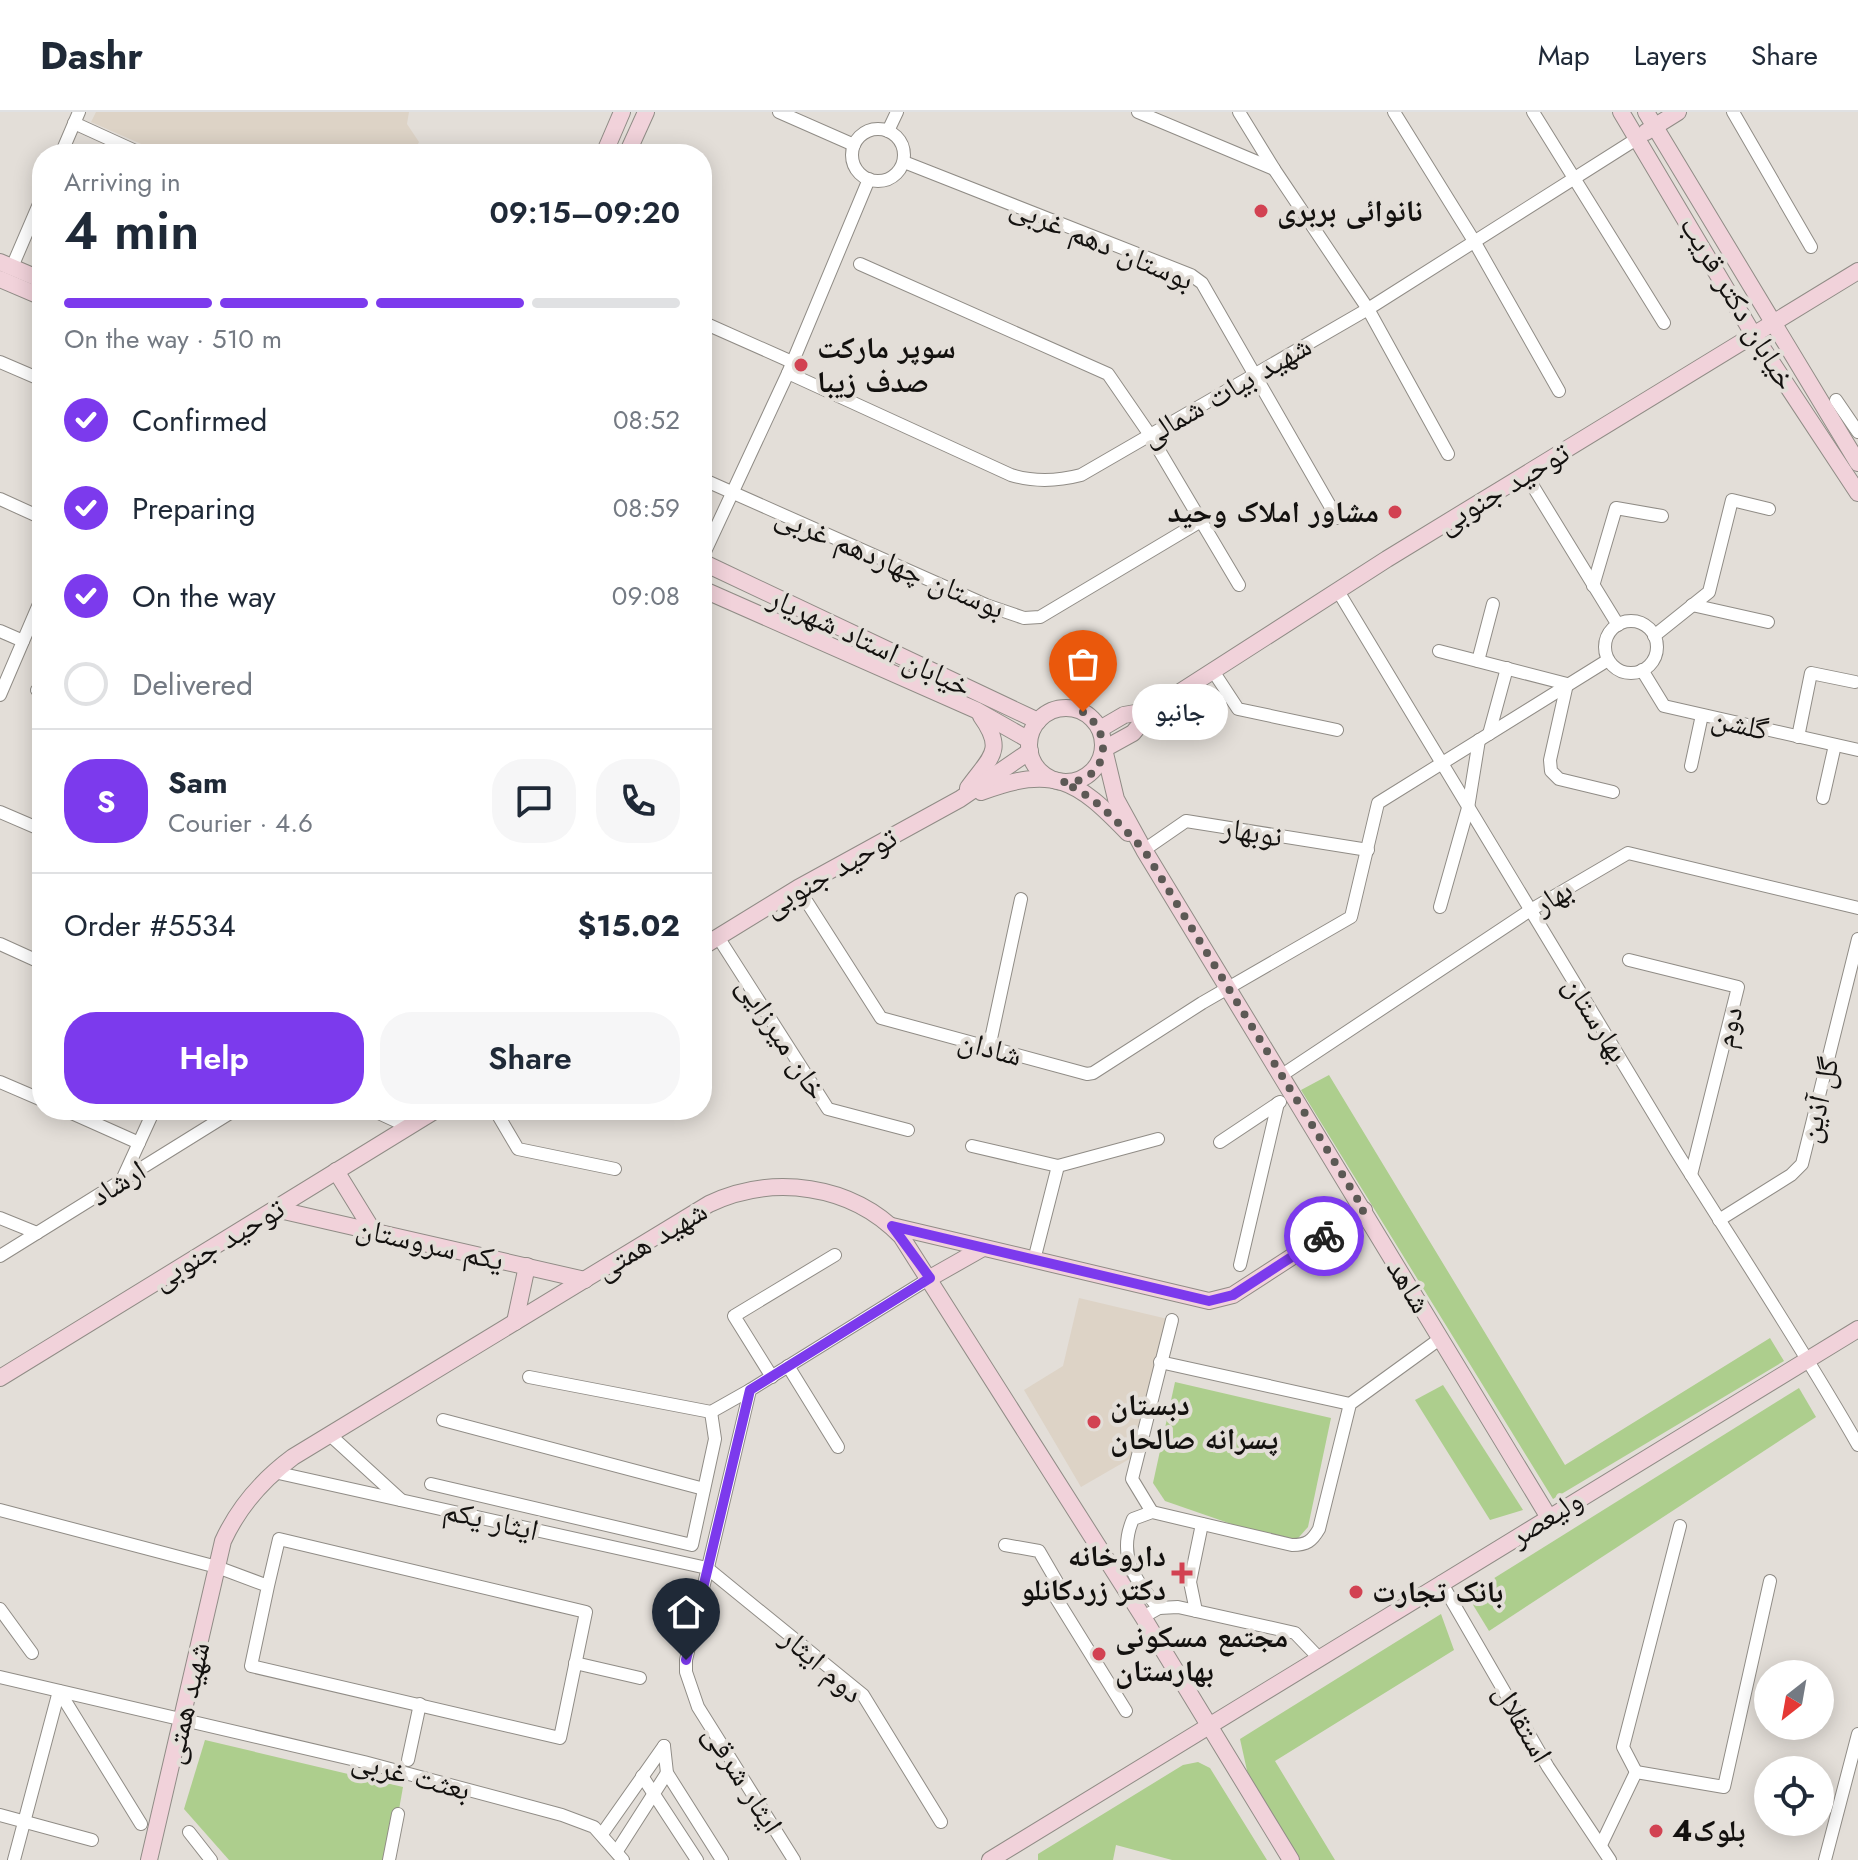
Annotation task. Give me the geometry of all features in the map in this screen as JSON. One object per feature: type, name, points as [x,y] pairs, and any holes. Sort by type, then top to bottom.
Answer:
[{"type":"street","points":[[608,144],[622,112]]},
{"type":"street","points":[[632,144],[646,112]]},
{"type":"street","points":[[779,112],[854,145]]},
{"type":"street","points":[[888,131],[897,112]]},
{"type":"street","points":[[1138,112],[1274,169]]},
{"type":"street","points":[[1239,112],[1368,309],[1448,454]]},
{"type":"street","points":[[1394,112],[1474,241],[1559,391]]},
{"type":"street","points":[[1533,112],[1664,323]]},
{"type":"street","name":"خیابان دکتر قریب","points":[[1621,112],[1753,334],[1858,493]]},
{"type":"street","points":[[1638,138],[1650,119],[1678,112]]},
{"type":"street","points":[[1733,112],[1811,247]]},
{"type":"street","points":[[65,144],[76,118],[124,144]]},
{"type":"street","name":"خیابان دکتر قریب","points":[[1650,119],[1858,463]]},
{"type":"street","points":[[872,129],[888,131],[895,134],[903,147],[904,162],[894,176],[886,180],[869,179],[856,169],[854,145],[872,129]]},
{"type":"street","name":"شهید بیات شمالی","points":[[712,327],[790,368],[1023,479],[1053,480],[1081,475],[1368,309],[1638,138]]},
{"type":"street","name":"بوستان دهم غربی","points":[[904,162],[1196,278],[1202,283],[1337,518]]},
{"type":"street","points":[[712,539],[790,368],[869,179]]},
{"type":"street","points":[[4,269],[32,216]]},
{"type":"street","points":[[860,264],[1103,370],[1114,381],[1150,435],[1239,585]]},
{"type":"street","points":[[4,269],[32,277]]},
{"type":"street","points":[[4,269],[32,290]]},
{"type":"street","name":"توحید جنوبی","points":[[1104,749],[1133,733],[1152,710],[1338,591],[1858,271]]},
{"type":"street","points":[[0,362],[32,376]]},
{"type":"street","points":[[1836,400],[1858,432]]},
{"type":"street","points":[[1526,475],[1618,625]]},
{"type":"street","name":"بوستان چهاردهم غربی","points":[[712,484],[986,605],[1024,618],[1040,617],[1201,521]]},
{"type":"street","points":[[0,499],[32,513]]},
{"type":"street","points":[[1654,636],[1709,592],[1732,500],[1769,509]]},
{"type":"street","points":[[1593,586],[1616,508],[1662,516]]},
{"type":"street","name":"خیابان استاد شهریار","points":[[712,566],[1038,721]]},
{"type":"street","points":[[712,575],[731,576]]},
{"type":"street","name":"بهارستان","points":[[1338,591],[1529,911],[1719,1220],[1809,1359],[1858,1445]]},
{"type":"street","name":"خیابان استاد شهریار","points":[[712,593],[976,710],[1030,745]]},
{"type":"street","points":[[1478,661],[1493,604]]},
{"type":"street","points":[[1692,605],[1768,622]]},
{"type":"street","points":[[0,695],[32,620]]},
{"type":"street","points":[[1633,621],[1642,624],[1654,636],[1656,654],[1642,670],[1623,672],[1615,669],[1608,660],[1604,647],[1606,639],[1618,625],[1633,621]]},
{"type":"street","points":[[0,631],[23,641]]},
{"type":"street","points":[[1439,651],[1567,684],[1550,760],[1551,771],[1559,779],[1613,792]]},
{"type":"street","name":"شادان","points":[[798,888],[881,1018],[1087,1074],[1093,1073],[1351,917],[1378,803],[1608,660]]},
{"type":"street","points":[[1440,907],[1484,737],[1507,668]]},
{"type":"street","name":"گلشن","points":[[1642,670],[1664,706],[1858,750]]},
{"type":"street","points":[[1213,671],[1238,709],[1337,730]]},
{"type":"street","points":[[1798,737],[1811,673],[1855,682]]},
{"type":"street","points":[[1071,708],[1083,712],[1100,729],[1116,799],[1144,850],[1083,790],[1038,770],[1030,745],[1038,721],[1047,713],[1071,708]]},
{"type":"street","points":[[960,799],[994,751],[992,731],[976,710]]},
{"type":"street","name":"توحید جنوبی","points":[[1100,729],[1124,715],[1152,710]]},
{"type":"street","points":[[1691,766],[1702,715]]},
{"type":"street","name":"توحید جنوبی","points":[[712,941],[798,888],[960,799],[1030,745]]},
{"type":"street","points":[[1823,798],[1835,745]]},
{"type":"street","points":[[1054,779],[1083,779],[1093,772],[1104,749]]},
{"type":"street","name":"توحید جنوبی","points":[[960,799],[1019,779],[1054,779]]},
{"type":"street","points":[[0,812],[32,826]]},
{"type":"street","name":"نوبهار","points":[[1144,850],[1186,821],[1368,850]]},
{"type":"street","name":"شاهد","points":[[1144,850],[1548,1516]]},
{"type":"street","name":"بهار","points":[[1282,1075],[1529,911],[1628,853],[1858,908]]},
{"type":"street","points":[[989,1048],[1021,899]]},
{"type":"street","name":"خان میرزایی","points":[[718,937],[828,1109],[908,1130]]},
{"type":"street","name":"گل آذین","points":[[1719,1220],[1791,1175],[1802,1164],[1858,939]]},
{"type":"street","points":[[0,944],[32,958]]},
{"type":"street","name":"دوم","points":[[1629,960],[1738,987],[1691,1175]]},
{"type":"street","points":[[0,1082],[32,1096]]},
{"type":"street","points":[[1220,1142],[1293,1093]]},
{"type":"street","points":[[1240,1265],[1278,1103]]},
{"type":"street","points":[[87,1120],[139,1143]]},
{"type":"street","points":[[122,1180],[149,1120]]},
{"type":"street","name":"ارشاد","points":[[0,1256],[219,1120]]},
{"type":"street","points":[[394,1120],[409,1127]]},
{"type":"street","name":"توحید جنوبی","points":[[0,1378],[420,1120]]},
{"type":"street","points":[[501,1120],[518,1149],[615,1169]]},
{"type":"street","points":[[972,1146],[1058,1166],[1158,1139]]},
{"type":"street","points":[[1034,1260],[1058,1166]]},
{"type":"street","points":[[336,1171],[373,1231]]},
{"type":"street","name":"شهید همتی","points":[[149,1860],[223,1541],[233,1520],[252,1494],[274,1472],[330,1435],[709,1204],[726,1196],[762,1187],[796,1186],[834,1194],[892,1226],[930,1278],[1291,1860]]},
{"type":"street","name":"یکم سروستان","points":[[275,1209],[585,1280]]},
{"type":"street","points":[[892,1226],[1209,1301],[1222,1300],[1364,1210]]},
{"type":"street","points":[[0,1218],[37,1233]]},
{"type":"street","points":[[529,1377],[711,1412],[983,1248]]},
{"type":"street","points":[[772,1377],[734,1316],[835,1255]]},
{"type":"street","points":[[515,1322],[527,1266]]},
{"type":"street","points":[[1152,1512],[1132,1479],[1172,1320]]},
{"type":"street","name":"ولیعصر","points":[[990,1860],[1009,1855],[1441,1582],[1858,1329]]},
{"type":"street","points":[[1159,1608],[1137,1583],[1129,1560],[1128,1532],[1133,1519],[1152,1512],[1303,1545],[1313,1539],[1319,1529],[1350,1404],[1441,1338]]},
{"type":"street","points":[[1160,1362],[1350,1404]]},
{"type":"street","points":[[788,1366],[838,1447]]},
{"type":"street","name":"ایثار شرقی","points":[[750,1390],[686,1660],[689,1684],[698,1707],[794,1860]]},
{"type":"street","points":[[431,1484],[692,1545],[715,1439],[711,1412]]},
{"type":"street","points":[[443,1420],[704,1489]]},
{"type":"street","points":[[330,1435],[401,1500]]},
{"type":"street","name":"ایثار یکم","points":[[274,1472],[707,1568]]},
{"type":"street","points":[[0,1510],[217,1567],[268,1586]]},
{"type":"street","points":[[1196,1611],[1190,1582],[1202,1524]]},
{"type":"street","points":[[1636,1772],[1623,1747],[1680,1526]]},
{"type":"street","points":[[279,1539],[586,1612],[575,1663],[560,1738],[251,1666],[279,1539]]},
{"type":"street","points":[[1005,1545],[1039,1551],[1057,1582],[1056,1598],[1126,1711]]},
{"type":"street","name":"دوم ایثار","points":[[707,1568],[863,1695],[941,1822]]},
{"type":"street","points":[[1636,1772],[1724,1787],[1770,1581]]},
{"type":"street","name":"استقلال","points":[[1441,1582],[1548,1767],[1610,1860]]},
{"type":"street","points":[[1143,1617],[1159,1608],[1178,1607],[1295,1633],[1320,1659]]},
{"type":"street","points":[[0,1609],[32,1653]]},
{"type":"street","points":[[575,1663],[640,1678]]},
{"type":"street","name":"بعثت غربی","points":[[0,1677],[364,1762],[547,1811],[594,1827],[620,1855]]},
{"type":"street","points":[[14,1860],[59,1691]]},
{"type":"street","points":[[59,1691],[141,1824]]},
{"type":"street","points":[[408,1760],[420,1704]]},
{"type":"street","points":[[1825,1860],[1858,1734]]},
{"type":"street","points":[[602,1834],[664,1746],[667,1773],[722,1860]]},
{"type":"street","points":[[1601,1845],[1636,1772]]},
{"type":"street","points":[[620,1855],[667,1773]]},
{"type":"street","points":[[642,1776],[697,1860]]},
{"type":"street","points":[[389,1860],[398,1814]]},
{"type":"street","points":[[0,1815],[92,1840]]},
{"type":"street","points":[[189,1832],[211,1860]]},
{"type":"shaded area","points":[[96,112],[409,112],[407,124],[419,142],[141,144],[91,122]]},
{"type":"shaded area","name":"دبستان پسرانه صالحان","points":[[1079,1298],[1172,1320],[1138,1454],[1081,1487],[1024,1390],[1063,1366]]},
{"type":"green space","points":[[1329,1075],[1565,1465],[1770,1338],[1784,1361],[1553,1499],[1301,1090]]},
{"type":"green space","points":[[1175,1382],[1331,1418],[1308,1527],[1292,1545],[1165,1501],[1153,1483]]},
{"type":"green space","points":[[1443,1385],[1523,1510],[1490,1520],[1415,1400]]},
{"type":"green space","points":[[1799,1388],[1816,1417],[1489,1631],[1467,1595]]},
{"type":"green space","points":[[1441,1614],[1454,1650],[1275,1761],[1335,1860],[1299,1860],[1248,1775],[1240,1739]]},
{"type":"green space","points":[[205,1740],[403,1787],[390,1860],[229,1860],[184,1809]]},
{"type":"green space","points":[[1198,1762],[1210,1768],[1267,1860],[1172,1860],[1116,1845],[1113,1860],[1038,1860],[1038,1854],[1183,1765]]},
{"type":"way so far","points":[[1083,712],[1100,729],[1104,749],[1093,772],[1083,779],[1062,782],[1083,790],[1144,850],[1364,1210],[1324,1236]]},
{"type":"place","name":"نانوائی بربری","points":[[1261,211]]},
{"type":"place","name":"سوپر مارکت صدف زیبا","points":[[801,365]]},
{"type":"place","name":"مشاور املاک وحید","points":[[1395,512]]},
{"type":"place","name":"جانبو","points":[[1083,712]]},
{"type":"place","name":"دبستان پسرانه صالحان","points":[[1094,1422]]},
{"type":"place","name":"داروخانه دکتر زردکانلو","points":[[1182,1573]]},
{"type":"place","name":"بانک تجارت","points":[[1356,1592]]},
{"type":"place","name":"مجتمع مسکونی بهارستان","points":[[1099,1654]]},
{"type":"place","name":"بلوک4","points":[[1656,1831]]},
{"type":"route","points":[[686,1660],[750,1390],[930,1278],[892,1226],[1209,1301],[1233,1295],[1324,1236]]}]
